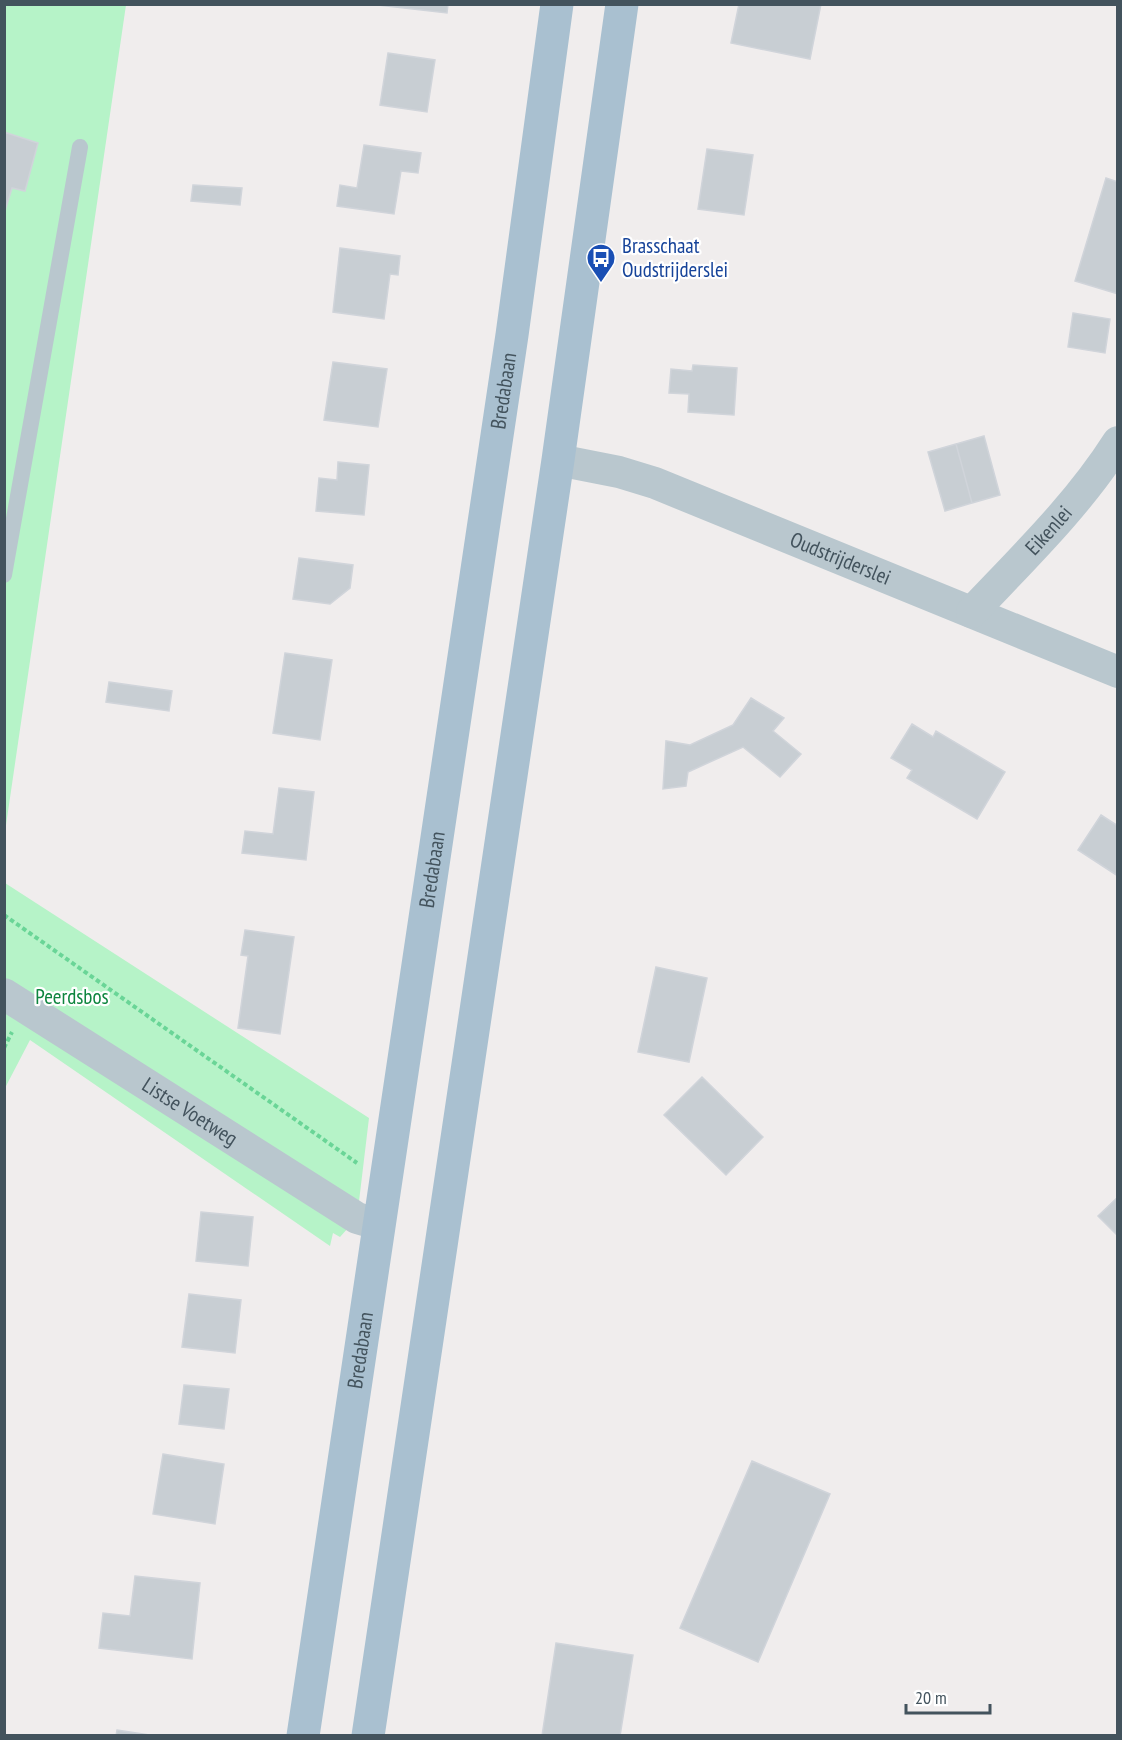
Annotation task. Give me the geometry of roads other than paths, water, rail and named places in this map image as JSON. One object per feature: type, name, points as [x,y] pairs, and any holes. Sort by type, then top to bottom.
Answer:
[{"type":"main road","name":"Bredabaan","points":[[303,1736],[383,1182],[508,358],[557,4]]},
{"type":"main road","points":[[368,1736],[558,460],[622,4]]},
{"type":"street","name":"Eikenlei","points":[[972,612],[1059,519],[1102,467],[1118,441]]},
{"type":"street","name":"Oudstrijderslei","points":[[558,460],[619,472],[655,483],[1118,672]]},
{"type":"street","name":"Listse Voetweg","points":[[4,994],[357,1218],[377,1224]]},
{"type":"lane","points":[[4,574],[80,147]]},
{"type":"place","name":"Brasschaat Oudstrijderslei","points":[[601,284]]},
{"type":"park label","name":"Peerdsbos","points":[[72,997]]}]
